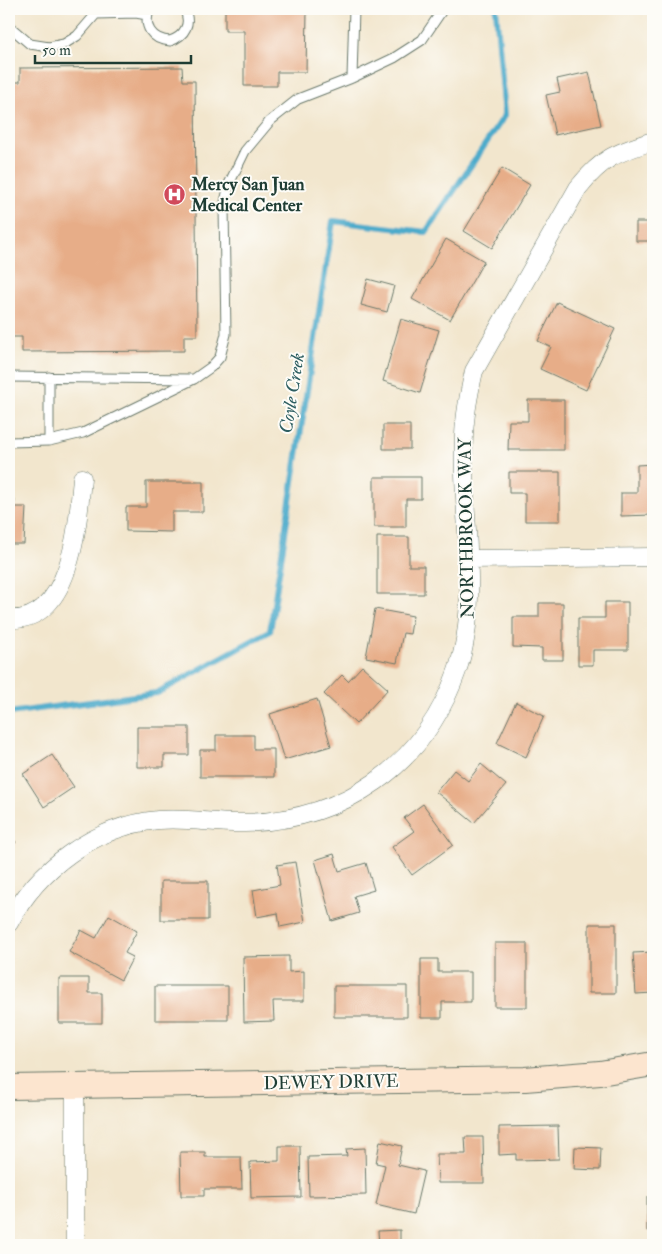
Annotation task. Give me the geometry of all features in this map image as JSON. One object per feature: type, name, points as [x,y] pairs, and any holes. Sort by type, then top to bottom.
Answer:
[{"type":"main road","name":"DEWEY DRIVE","points":[[9,1087],[525,1079],[600,1073],[653,1064]]},
{"type":"street","name":"NORTHBROOK WAY","points":[[9,923],[31,888],[46,872],[92,841],[124,826],[158,820],[245,823],[303,815],[360,792],[406,758],[427,733],[443,706],[458,669],[467,631],[468,559],[464,435],[467,401],[474,372],[578,188],[595,167],[619,152],[653,140]]},
{"type":"street","points":[[9,619],[20,620],[36,614],[51,600],[67,568],[77,535],[82,478]]},
{"type":"street","points":[[468,559],[653,556]]},
{"type":"street","points":[[75,1086],[75,1245]]},
{"type":"lane","points":[[9,26],[30,44],[49,47],[64,44],[77,36],[96,14],[149,12],[149,31],[155,37],[170,41],[184,33],[188,18],[184,9]]},
{"type":"lane","points":[[352,78],[354,9]]},
{"type":"lane","points":[[9,442],[49,441],[82,433],[194,379],[211,367],[220,357],[226,334],[224,207],[229,184],[245,152],[270,120],[298,99],[352,78],[394,58],[422,40],[443,9]]},
{"type":"lane","points":[[9,377],[194,379]]},
{"type":"lane","points":[[49,377],[49,441]]},
{"type":"building","points":[[225,9],[307,9],[306,72],[277,72],[277,86],[244,86],[244,31],[225,31]]},
{"type":"building","points":[[182,67],[183,81],[195,81],[197,336],[184,336],[184,351],[22,352],[22,337],[9,337],[9,82],[20,82],[20,68]]},
{"type":"building","points":[[589,72],[601,125],[555,135],[546,95],[560,92],[557,79]]},
{"type":"building","points":[[502,168],[530,185],[492,248],[464,231]]},
{"type":"building","points":[[649,190],[653,190],[653,241],[636,241],[636,222],[649,222]]},
{"type":"building","points":[[446,239],[484,261],[450,320],[412,299]]},
{"type":"building","points":[[368,279],[394,286],[387,312],[361,305]]},
{"type":"building","points":[[557,302],[615,329],[586,390],[540,369],[551,347],[538,341]]},
{"type":"building","points":[[401,319],[439,330],[420,393],[383,381]]},
{"type":"building","points":[[528,400],[564,400],[564,450],[508,450],[509,421],[528,421]]},
{"type":"building","points":[[383,425],[410,425],[410,449],[383,449]]},
{"type":"building","points":[[653,464],[653,515],[621,516],[621,493],[637,493],[637,465]]},
{"type":"building","points":[[509,472],[560,472],[560,521],[525,521],[525,493],[509,493]]},
{"type":"building","points":[[374,477],[421,477],[421,499],[406,499],[406,527],[374,527]]},
{"type":"building","points":[[146,482],[203,482],[203,512],[172,512],[172,532],[126,531],[126,507],[146,507]]},
{"type":"building","points":[[9,499],[15,500],[14,507],[26,507],[24,544],[9,544]]},
{"type":"building","points":[[377,537],[409,537],[409,566],[424,566],[424,594],[377,594]]},
{"type":"building","points":[[605,602],[628,602],[628,650],[593,650],[593,665],[578,665],[578,618],[605,618]]},
{"type":"building","points":[[539,603],[563,603],[563,660],[542,660],[542,648],[513,647],[513,617],[539,617]]},
{"type":"building","points":[[650,603],[653,603],[653,641],[652,641]]},
{"type":"building","points":[[375,609],[413,616],[410,634],[403,633],[397,663],[366,657]]},
{"type":"building","points":[[362,666],[388,689],[356,724],[324,694],[342,675],[348,681]]},
{"type":"building","points":[[317,699],[331,746],[284,760],[270,714]]},
{"type":"building","points":[[516,702],[544,716],[526,757],[497,743]]},
{"type":"building","points":[[137,727],[189,727],[189,755],[164,755],[164,767],[137,767]]},
{"type":"building","points":[[216,735],[254,735],[254,749],[274,749],[274,777],[200,777],[200,750],[216,750]]},
{"type":"building","points":[[52,755],[74,787],[44,807],[23,774]]},
{"type":"building","points":[[481,764],[506,785],[474,823],[436,792],[454,770],[468,781]]},
{"type":"building","points":[[423,804],[453,845],[412,875],[392,847],[414,831],[404,818]]},
{"type":"building","points":[[9,835],[16,842],[9,850]]},
{"type":"building","points":[[334,854],[339,871],[366,863],[374,890],[354,896],[359,913],[332,921],[315,860]]},
{"type":"building","points":[[295,862],[305,922],[280,927],[278,913],[257,917],[253,890],[280,885],[277,865]]},
{"type":"building","points":[[161,881],[208,881],[208,920],[161,920]]},
{"type":"building","points":[[109,915],[137,931],[125,953],[133,957],[121,980],[69,952],[81,930],[96,938]]},
{"type":"building","points":[[589,924],[616,924],[616,993],[589,993]]},
{"type":"building","points":[[495,943],[527,943],[527,1007],[495,1007]]},
{"type":"building","points":[[653,952],[653,993],[636,994],[633,953]]},
{"type":"building","points":[[289,956],[289,972],[304,971],[304,1001],[273,1001],[274,1021],[244,1022],[243,957]]},
{"type":"building","points":[[421,959],[438,959],[438,972],[471,972],[471,1002],[442,1002],[442,1018],[421,1018]]},
{"type":"building","points":[[59,978],[89,978],[89,993],[102,993],[102,1023],[59,1023]]},
{"type":"building","points":[[155,986],[228,986],[228,1020],[155,1020]]},
{"type":"building","points":[[334,986],[407,986],[407,1017],[334,1017]]},
{"type":"building","points":[[558,1126],[559,1159],[516,1160],[516,1154],[499,1155],[499,1127]]},
{"type":"building","points":[[465,1137],[483,1137],[484,1183],[438,1183],[437,1154],[466,1154]]},
{"type":"building","points":[[380,1141],[402,1146],[398,1165],[424,1171],[414,1214],[376,1205],[385,1165],[376,1163]]},
{"type":"building","points":[[279,1146],[300,1146],[301,1197],[251,1198],[250,1162],[279,1161]]},
{"type":"building","points":[[575,1147],[601,1148],[600,1170],[574,1169]]},
{"type":"building","points":[[365,1148],[366,1195],[309,1196],[308,1157],[347,1156],[346,1149]]},
{"type":"building","points":[[180,1152],[205,1152],[205,1157],[241,1157],[242,1189],[204,1189],[204,1196],[181,1196]]},
{"type":"building","points":[[647,1197],[653,1197],[653,1231],[647,1231]]},
{"type":"building","points":[[400,1230],[400,1245],[379,1245],[378,1231]]},
{"type":"waterway","name":"Coyle Creek","points":[[9,713],[157,693],[270,631],[333,221],[426,232],[505,115],[496,9]]},
{"type":"place","name":"Mercy San Juan Medical Center","points":[[175,194]]}]
